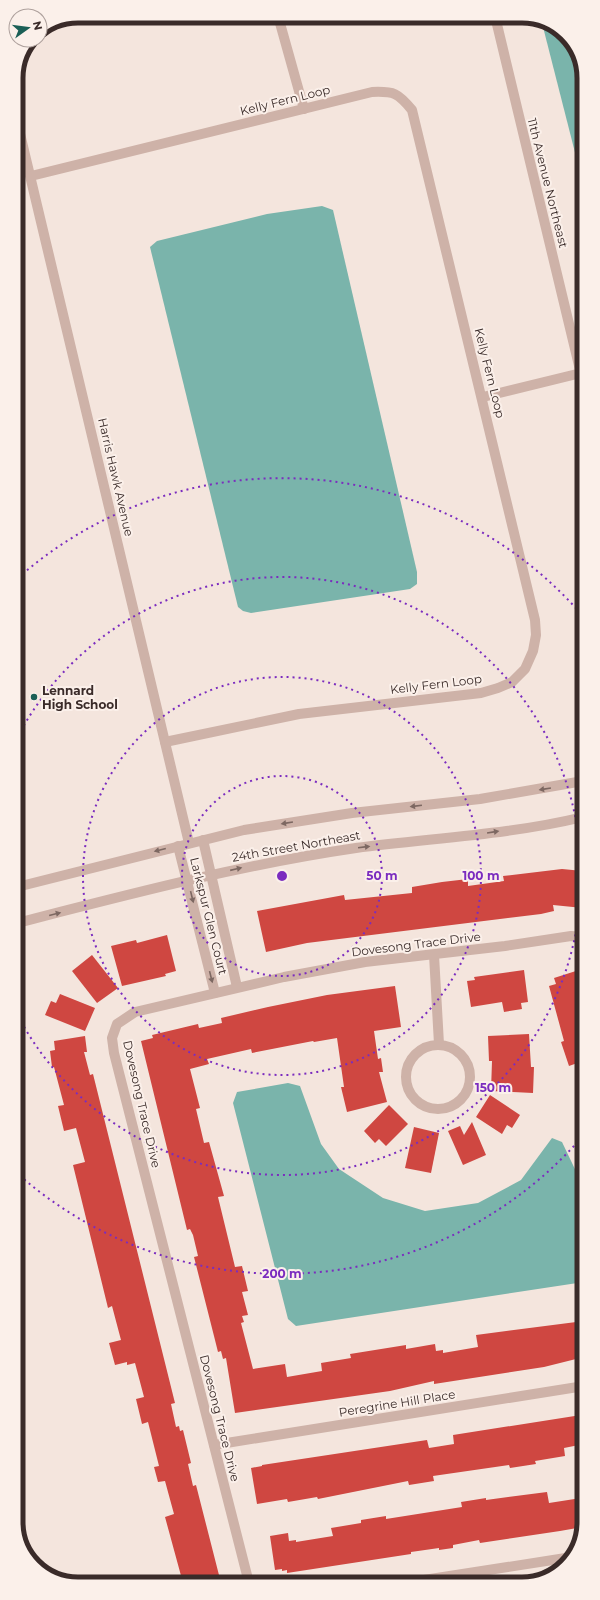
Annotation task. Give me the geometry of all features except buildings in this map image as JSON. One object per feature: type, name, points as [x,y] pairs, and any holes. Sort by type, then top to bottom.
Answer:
[{"type":"street","points":[[280,23],[304,109]]},
{"type":"street","name":"11th Avenue Northeast","points":[[497,23],[577,347]]},
{"type":"street","name":"Kelly Fern Loop","points":[[31,176],[372,92],[391,91],[403,98],[412,110],[535,620],[536,635],[533,651],[524,669],[512,682],[481,694],[299,714],[165,742]]},
{"type":"street","name":"Harris Hawk Avenue","points":[[23,145],[189,843]]},
{"type":"street","points":[[482,398],[577,377]]},
{"type":"street","name":"24th Street Northeast","points":[[23,885],[244,830],[352,813],[480,799],[577,782]]},
{"type":"street","name":"24th Street Northeast","points":[[23,921],[251,865],[356,848],[482,834],[577,818]]},
{"type":"street","name":"Larkspur Glen Court","points":[[203,840],[237,987]]},
{"type":"street","name":"Larkspur Glen Court","points":[[178,846],[215,993]]},
{"type":"street","name":"Dovesong Trace Drive","points":[[247,1577],[116,1060],[112,1038],[117,1024],[135,1012],[237,987],[366,962],[434,955],[571,936],[577,936]]},
{"type":"street","points":[[434,955],[440,1044]]},
{"type":"street","points":[[440,1044],[459,1052],[466,1061],[470,1081],[466,1092],[460,1100],[452,1106],[441,1109],[431,1108],[421,1104],[413,1097],[408,1088],[406,1078],[407,1067],[412,1058],[420,1050],[429,1046],[440,1044]]},
{"type":"street","name":"Peregrine Hill Place","points":[[214,1445],[577,1387]]},
{"type":"street","points":[[443,1577],[563,1558]]},
{"type":"water","points":[[543,27],[558,37],[570,51],[577,71],[577,160]]},
{"type":"water","points":[[322,206],[333,210],[417,572],[417,584],[410,589],[251,613],[243,611],[238,607],[150,247],[157,241],[267,214]]},
{"type":"water","points":[[288,1083],[300,1086],[321,1144],[339,1169],[383,1198],[425,1211],[478,1203],[521,1180],[552,1138],[562,1142],[577,1173],[577,1283],[296,1326],[288,1319],[233,1103],[237,1092]]},
{"type":"place","name":"Lennard High School","points":[[34,697]]}]
